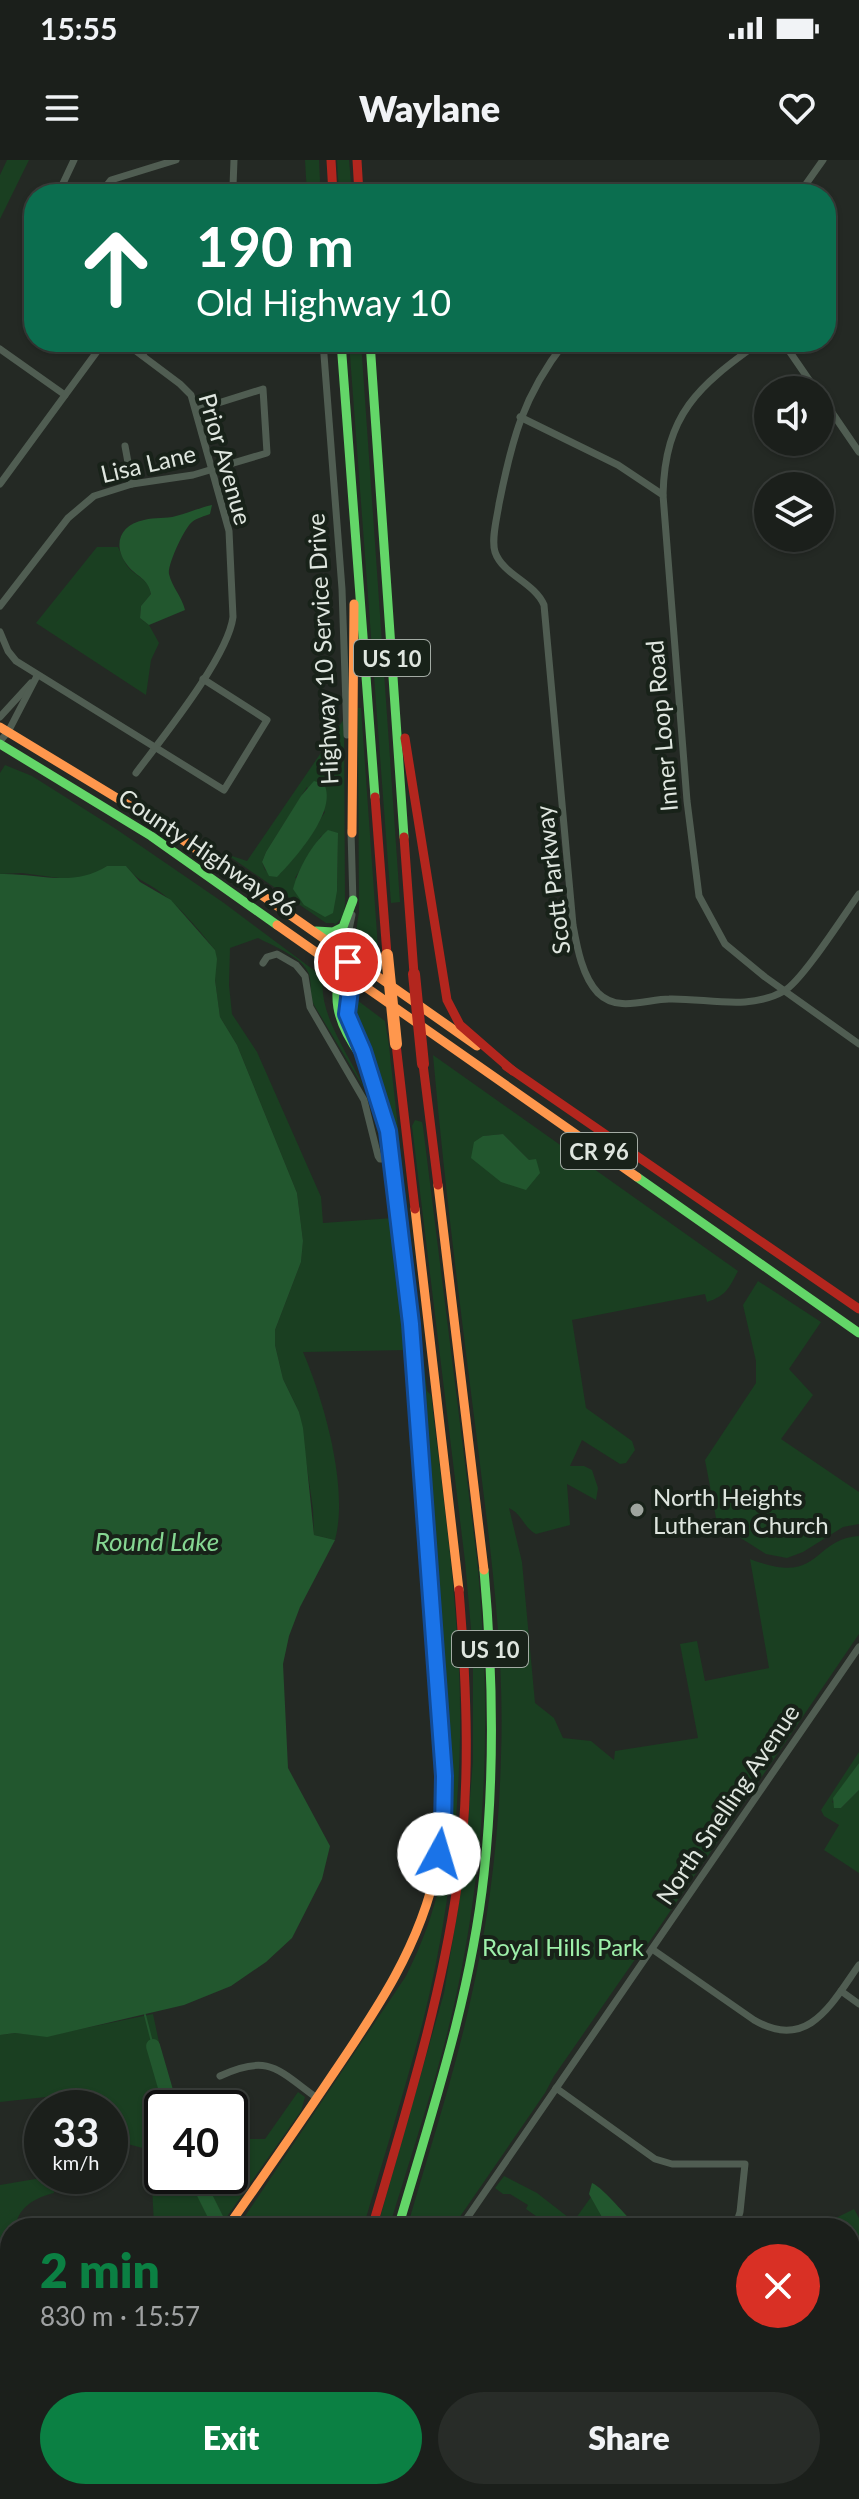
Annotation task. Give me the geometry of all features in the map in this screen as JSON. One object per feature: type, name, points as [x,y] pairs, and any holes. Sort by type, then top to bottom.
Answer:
[{"type":"main road","points":[[331,160],[332,184]]},
{"type":"main road","points":[[357,160],[358,184]]},
{"type":"main road","name":"US 10","points":[[342,352],[387,955],[461,1585],[467,1736],[462,1837],[448,1938],[427,2036],[375,2218]]},
{"type":"main road","name":"US 10","points":[[371,352],[414,974],[480,1528],[490,1640],[493,1737],[488,1830],[478,1921],[457,2019],[401,2218]]},
{"type":"main road","points":[[352,833],[355,532]]},
{"type":"main road","points":[[393,661],[447,1000],[460,1025],[513,1071]]},
{"type":"main road","name":"County Highway 96","points":[[2,736],[163,826],[859,1309]]},
{"type":"main road","name":"County Highway 96","points":[[2,736],[151,836],[859,1333]]},
{"type":"main road","points":[[303,924],[317,932],[338,932],[347,920],[353,900]]},
{"type":"main road","points":[[344,954],[334,993],[337,1015],[349,1041],[365,1061]]},
{"type":"main road","points":[[234,2218],[398,1976],[419,1929],[434,1881],[443,1829],[444,1801],[417,1380],[391,1159],[380,1102],[347,1014],[352,980],[351,967],[344,954]]},
{"type":"street","points":[[63,184],[74,160]]},
{"type":"street","points":[[108,184],[111,180],[176,160]]},
{"type":"street","points":[[233,184],[234,160]]},
{"type":"street","points":[[806,184],[823,160]]},
{"type":"street","points":[[0,349],[65,395]]},
{"type":"street","points":[[0,484],[97,352]]},
{"type":"street","name":"Prior Avenue","points":[[136,773],[227,641],[233,617],[229,531],[196,410],[187,390],[138,352]]},
{"type":"street","name":"Highway 10 Service Drive","points":[[324,352],[345,658],[352,833],[352,922],[344,954]]},
{"type":"street","points":[[558,352],[520,417],[618,465],[663,495]]},
{"type":"street","name":"Inner Loop Road","points":[[746,352],[698,390],[668,449],[664,469],[663,495],[687,801],[699,896],[725,944],[859,1044]]},
{"type":"street","points":[[790,352],[806,376]]},
{"type":"street","name":"Lisa Lane","points":[[0,606],[75,509],[94,496],[132,484],[172,480],[267,453],[263,389],[196,410]]},
{"type":"street","points":[[834,415],[859,452]]},
{"type":"street","name":"Scott Parkway","points":[[520,417],[511,443],[494,549],[499,561],[539,593],[544,605],[573,925],[583,967],[598,992],[620,1003],[642,1004],[665,998],[745,1003],[785,991]]},
{"type":"street","points":[[125,446],[132,484]]},
{"type":"street","points":[[0,632],[10,654],[37,676],[224,790],[267,720],[203,679]]},
{"type":"street","points":[[0,717],[37,676]]},
{"type":"street","points":[[2,736],[37,676]]},
{"type":"street","points":[[335,688],[345,687]]},
{"type":"street","points":[[785,991],[795,983],[859,894]]},
{"type":"street","points":[[263,963],[267,957],[277,954],[305,976],[310,1007],[364,1100],[378,1156],[383,1160],[391,1159]]},
{"type":"street","name":"North Snelling Avenue","points":[[467,2218],[859,1647]]},
{"type":"street","points":[[652,1949],[754,2020],[777,2030],[793,2031],[817,2020],[859,1965]]},
{"type":"street","points":[[841,1991],[859,2004]]},
{"type":"street","points":[[220,2076],[247,2064],[263,2064],[276,2069],[317,2098]]},
{"type":"street","points":[[556,2088],[655,2159],[672,2164],[745,2164],[738,2218]]},
{"type":"green space","points":[[7,160],[29,160],[0,219],[0,175]]},
{"type":"green space","points":[[305,160],[319,160],[319,184],[306,184]]},
{"type":"green space","points":[[337,160],[349,160],[351,184],[338,184]]},
{"type":"green space","points":[[350,352],[362,352],[400,902],[391,903]]},
{"type":"green space","points":[[97,547],[118,547],[128,567],[150,589],[151,594],[141,606],[140,618],[149,625],[159,643],[151,660],[146,695],[36,623]]},
{"type":"green space","points":[[358,708],[361,708],[379,962],[354,945],[359,912]]},
{"type":"green space","points":[[344,719],[344,915],[335,925],[326,923],[226,854],[247,861]],"holes":[[[307,787],[325,812],[307,841],[277,877],[265,870],[262,862]],[[338,833],[337,891],[295,878],[321,836]]]},
{"type":"green space","points":[[5,765],[32,776],[116,829],[224,903],[323,977],[325,1006],[330,1021],[365,1090],[314,1005],[309,974],[301,962],[258,938],[230,948],[232,1014],[257,1052],[321,1197],[323,1223],[393,1218],[408,1350],[303,1352],[326,1419],[337,1471],[339,1519],[335,1540],[314,1535],[299,1412],[283,1379],[275,1345],[275,1330],[301,1262],[303,1241],[297,1193],[237,1045],[220,1017],[215,950],[173,902],[126,866],[107,866],[95,874],[74,880],[22,873],[0,874],[0,773]]},
{"type":"green space","points":[[357,1000],[385,1021],[389,1046],[427,1391],[431,1395],[455,1609],[460,1738],[453,1846],[444,1918],[422,2025],[366,2218],[244,2218],[406,1976],[431,1916],[448,1829],[449,1767],[423,1390],[400,1182],[386,1101],[352,1007]]},
{"type":"green space","name":"Royal Hills Park","points":[[433,1055],[738,1271],[726,1291],[707,1302],[705,1294],[572,1320],[586,1408],[632,1441],[635,1450],[626,1463],[620,1464],[582,1440],[570,1466],[584,1466],[592,1470],[598,1488],[596,1500],[567,1484],[570,1525],[536,1534],[509,1508],[522,1562],[535,1703],[554,1718],[563,1738],[591,1741],[614,1760],[615,1751],[698,1738],[680,1644],[697,1641],[705,1681],[769,1668],[750,1559],[791,1568],[814,1559],[843,1539],[859,1536],[859,1634],[459,2218],[410,2218],[455,2063],[476,1976],[487,1914],[500,1788],[501,1675],[495,1594]],"holes":[[[503,1134],[529,1160],[483,1136]]]},
{"type":"green space","points":[[415,1120],[422,1122],[477,1560],[484,1665],[484,1769],[476,1873],[453,2009],[392,2218],[380,2218],[444,1993],[464,1872],[473,1761],[473,1651],[465,1561],[412,1126]]},
{"type":"green space","points":[[758,1281],[821,1322],[789,1369],[813,1395],[781,1439],[859,1492],[859,1524],[843,1527],[803,1552],[787,1558],[766,1554],[717,1523],[705,1460],[756,1383],[756,1361],[743,1305]]},
{"type":"green space","points":[[859,1752],[859,1763],[832,1802],[841,1808],[859,1790],[859,1873],[824,1850],[839,1825],[824,1816],[821,1810]]},
{"type":"green space","points":[[153,2014],[169,2090],[144,2090],[144,2148],[128,2144],[128,2090],[24,2090],[24,2099],[0,2102],[0,2035],[47,2036]]},
{"type":"green space","points":[[298,2092],[305,2097],[301,2111],[248,2187],[248,2139],[265,2139]]},
{"type":"green space","points":[[504,2176],[537,2193],[569,2218],[539,2218],[526,2209],[528,2205],[495,2188]]},
{"type":"green space","points":[[24,2181],[24,2194],[51,2194],[26,2206],[18,2218],[0,2218],[0,2185]]},
{"type":"green space","points":[[152,2194],[243,2194],[226,2218],[154,2218]]},
{"type":"green space","points":[[591,2197],[603,2218],[576,2218]]},
{"type":"green space","points":[[854,2209],[859,2218],[836,2218]]},
{"type":"water","points":[[212,505],[210,514],[189,525],[171,563],[170,579],[185,610],[149,625],[140,618],[141,606],[151,594],[150,589],[123,558],[119,544],[124,531],[148,519],[172,517]]},
{"type":"water","points":[[314,781],[324,784],[327,795],[320,820],[285,869],[277,877],[269,876],[262,862],[266,852]]},
{"type":"water","points":[[328,830],[338,833],[337,891],[333,913],[325,917],[304,905],[293,889],[306,857]]},
{"type":"water","name":"Round Lake","points":[[107,866],[126,866],[140,882],[171,900],[215,950],[220,1017],[237,1045],[297,1193],[303,1241],[301,1262],[275,1330],[275,1345],[283,1379],[303,1428],[314,1535],[335,1540],[300,1607],[283,1664],[288,1768],[330,1846],[322,1879],[292,1938],[266,1962],[231,1986],[184,2005],[47,2037],[15,2033],[0,2035],[0,874],[68,878],[94,873]]},
{"type":"water","points":[[503,1134],[529,1160],[536,1159],[540,1173],[526,1190],[501,1182],[471,1158],[474,1142],[483,1136]]},
{"type":"water","points":[[859,1763],[859,1790],[841,1808],[834,1808],[833,1798]]},
{"type":"water","points":[[592,2183],[629,2218],[602,2218],[589,2194]]},
{"type":"waterway","points":[[145,2015],[153,2046]]},
{"type":"waterway","points":[[153,2046],[166,2090]]},
{"type":"waterway","points":[[204,2194],[216,2218]]},
{"type":"traffic: fast","points":[[342,352],[375,797]]},
{"type":"traffic: fast","points":[[371,352],[404,837]]},
{"type":"traffic: fast","points":[[0,744],[151,836],[277,925]]},
{"type":"traffic: fast","points":[[316,931],[333,932],[343,927],[353,900]]},
{"type":"traffic: fast","points":[[344,954],[338,983],[338,1008],[346,1031],[361,1056]]},
{"type":"traffic: fast","points":[[637,1177],[859,1333]]},
{"type":"traffic: fast","points":[[415,1372],[438,1682]]},
{"type":"traffic: fast","points":[[401,2218],[460,2009],[484,1874],[492,1722],[484,1570]]},
{"type":"traffic: slow","points":[[352,833],[354,604]]},
{"type":"traffic: slow","points":[[0,727],[163,826],[477,1046]]},
{"type":"traffic: slow","points":[[277,925],[637,1177]]},
{"type":"traffic: slow","points":[[344,954],[352,974],[347,1014],[380,1102],[391,1159],[415,1372]]},
{"type":"traffic: slow","points":[[387,955],[396,1044]]},
{"type":"traffic: slow","points":[[438,1185],[484,1570]]},
{"type":"traffic: slow","points":[[415,1209],[459,1590]]},
{"type":"traffic: slow","points":[[234,2218],[364,2027],[395,1976],[420,1923],[437,1865],[443,1820],[444,1774],[438,1682]]},
{"type":"traffic: jam","points":[[331,160],[332,184]]},
{"type":"traffic: jam","points":[[357,160],[358,184]]},
{"type":"traffic: jam","points":[[405,738],[447,1000],[460,1025],[513,1071]]},
{"type":"traffic: jam","points":[[375,797],[387,955]]},
{"type":"traffic: jam","points":[[404,837],[414,974]]},
{"type":"traffic: jam","points":[[414,974],[423,1064]]},
{"type":"traffic: jam","points":[[396,1044],[415,1209]]},
{"type":"traffic: jam","points":[[423,1064],[438,1185]]},
{"type":"traffic: jam","points":[[506,1066],[859,1309]]},
{"type":"traffic: jam","points":[[375,2218],[431,2016],[457,1887],[464,1813],[466,1738],[459,1590]]},
{"type":"place","name":"North Heights Lutheran Church","points":[[637,1510]]},
{"type":"route","points":[[348,962],[352,980],[347,1014],[374,1082],[388,1131],[411,1324],[444,1776],[439,1854]]}]
